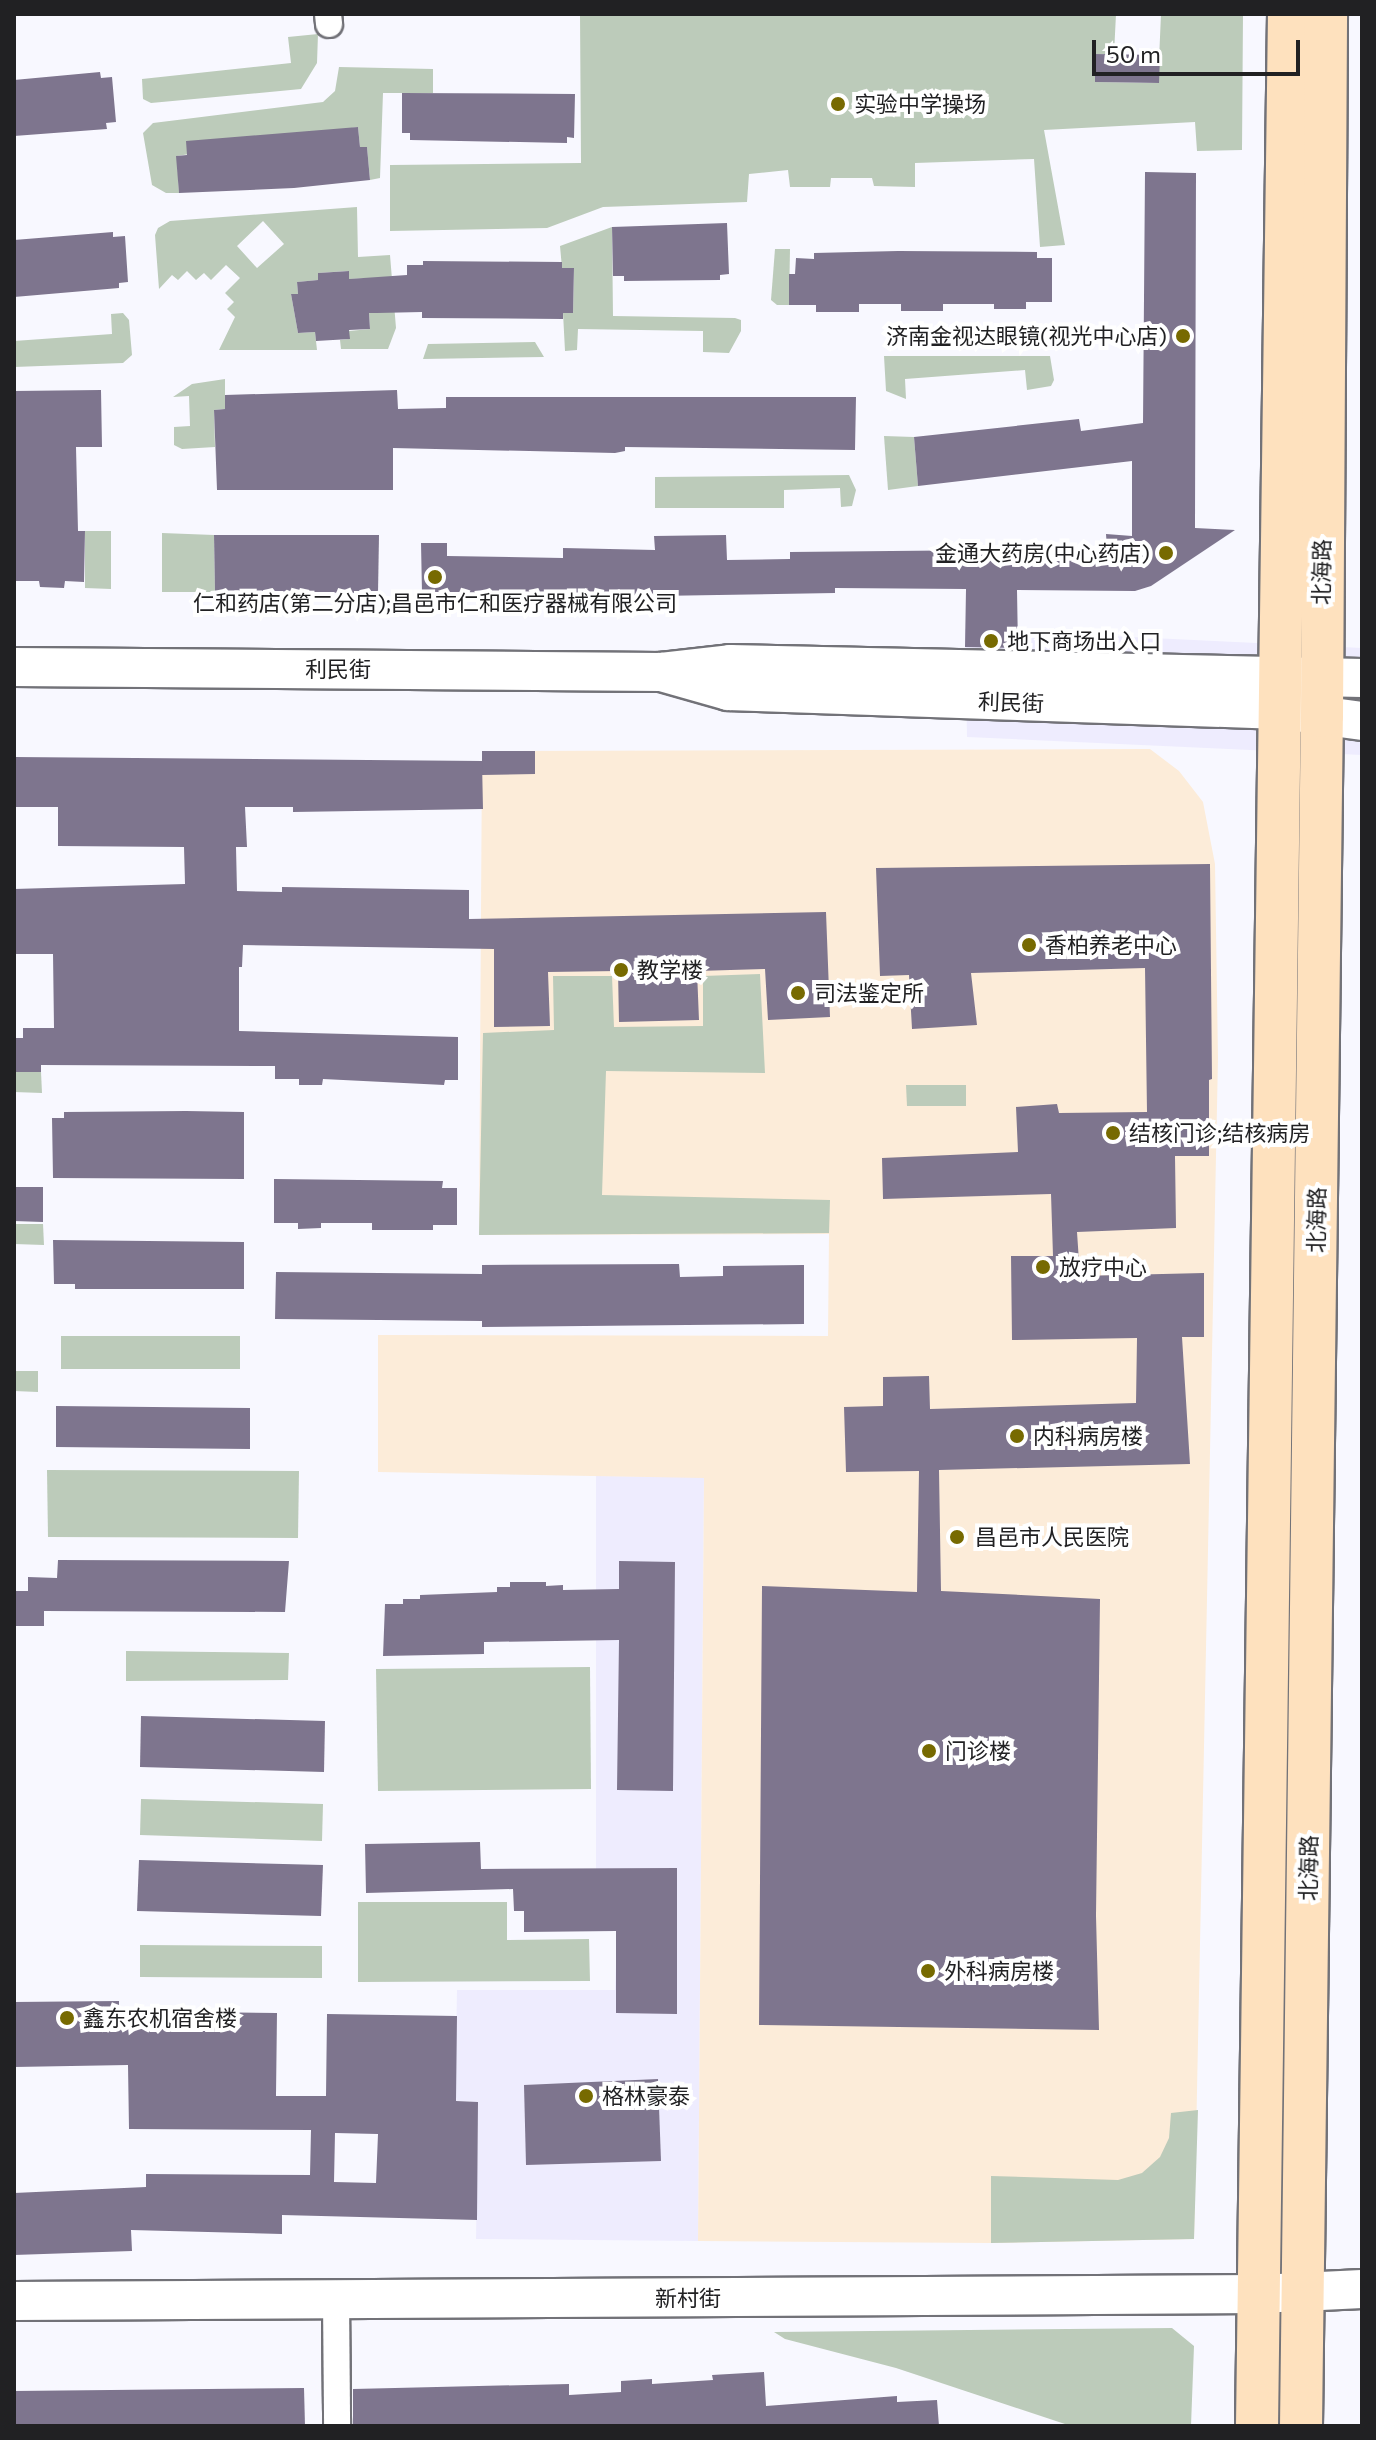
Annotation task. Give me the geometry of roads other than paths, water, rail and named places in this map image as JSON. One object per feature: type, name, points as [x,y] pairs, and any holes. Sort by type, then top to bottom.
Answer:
[{"type":"main road","name":"北海路","points":[[1257,2426],[1313,700],[1289,14]]},
{"type":"main road","name":"北海路","points":[[1301,2426],[1313,700],[1326,14]]},
{"type":"street","name":"利民街","points":[[14,667],[661,672],[730,664],[1313,700],[1362,678]]},
{"type":"street","name":"新村街","points":[[14,2301],[1259,2294],[1362,2289]]},
{"type":"street","points":[[336,2299],[337,2426]]},
{"type":"place","name":"实验中学操场","points":[[838,104]]},
{"type":"place","name":"济南金视达眼镜(视光中心店)","points":[[1183,336]]},
{"type":"place","name":"金通大药房(中心药店)","points":[[1166,553]]},
{"type":"place","name":"仁和药店(第二分店);昌邑市仁和医疗器械有限公司","points":[[435,577]]},
{"type":"place","name":"地下商场出入口","points":[[991,641]]},
{"type":"place","name":"香柏养老中心","points":[[1029,945]]},
{"type":"place","name":"教学楼","points":[[621,970]]},
{"type":"place","name":"司法鉴定所","points":[[798,993]]},
{"type":"place","name":"结核门诊;结核病房","points":[[1113,1133]]},
{"type":"place","name":"放疗中心","points":[[1043,1267]]},
{"type":"place","name":"内科病房楼","points":[[1017,1436]]},
{"type":"place","name":"昌邑市人民医院","points":[[957,1537]]},
{"type":"place","name":"门诊楼","points":[[929,1751]]},
{"type":"place","name":"外科病房楼","points":[[928,1971]]},
{"type":"place","name":"鑫东农机宿舍楼","points":[[67,2018]]},
{"type":"place","name":"格林豪泰","points":[[586,2096]]}]
